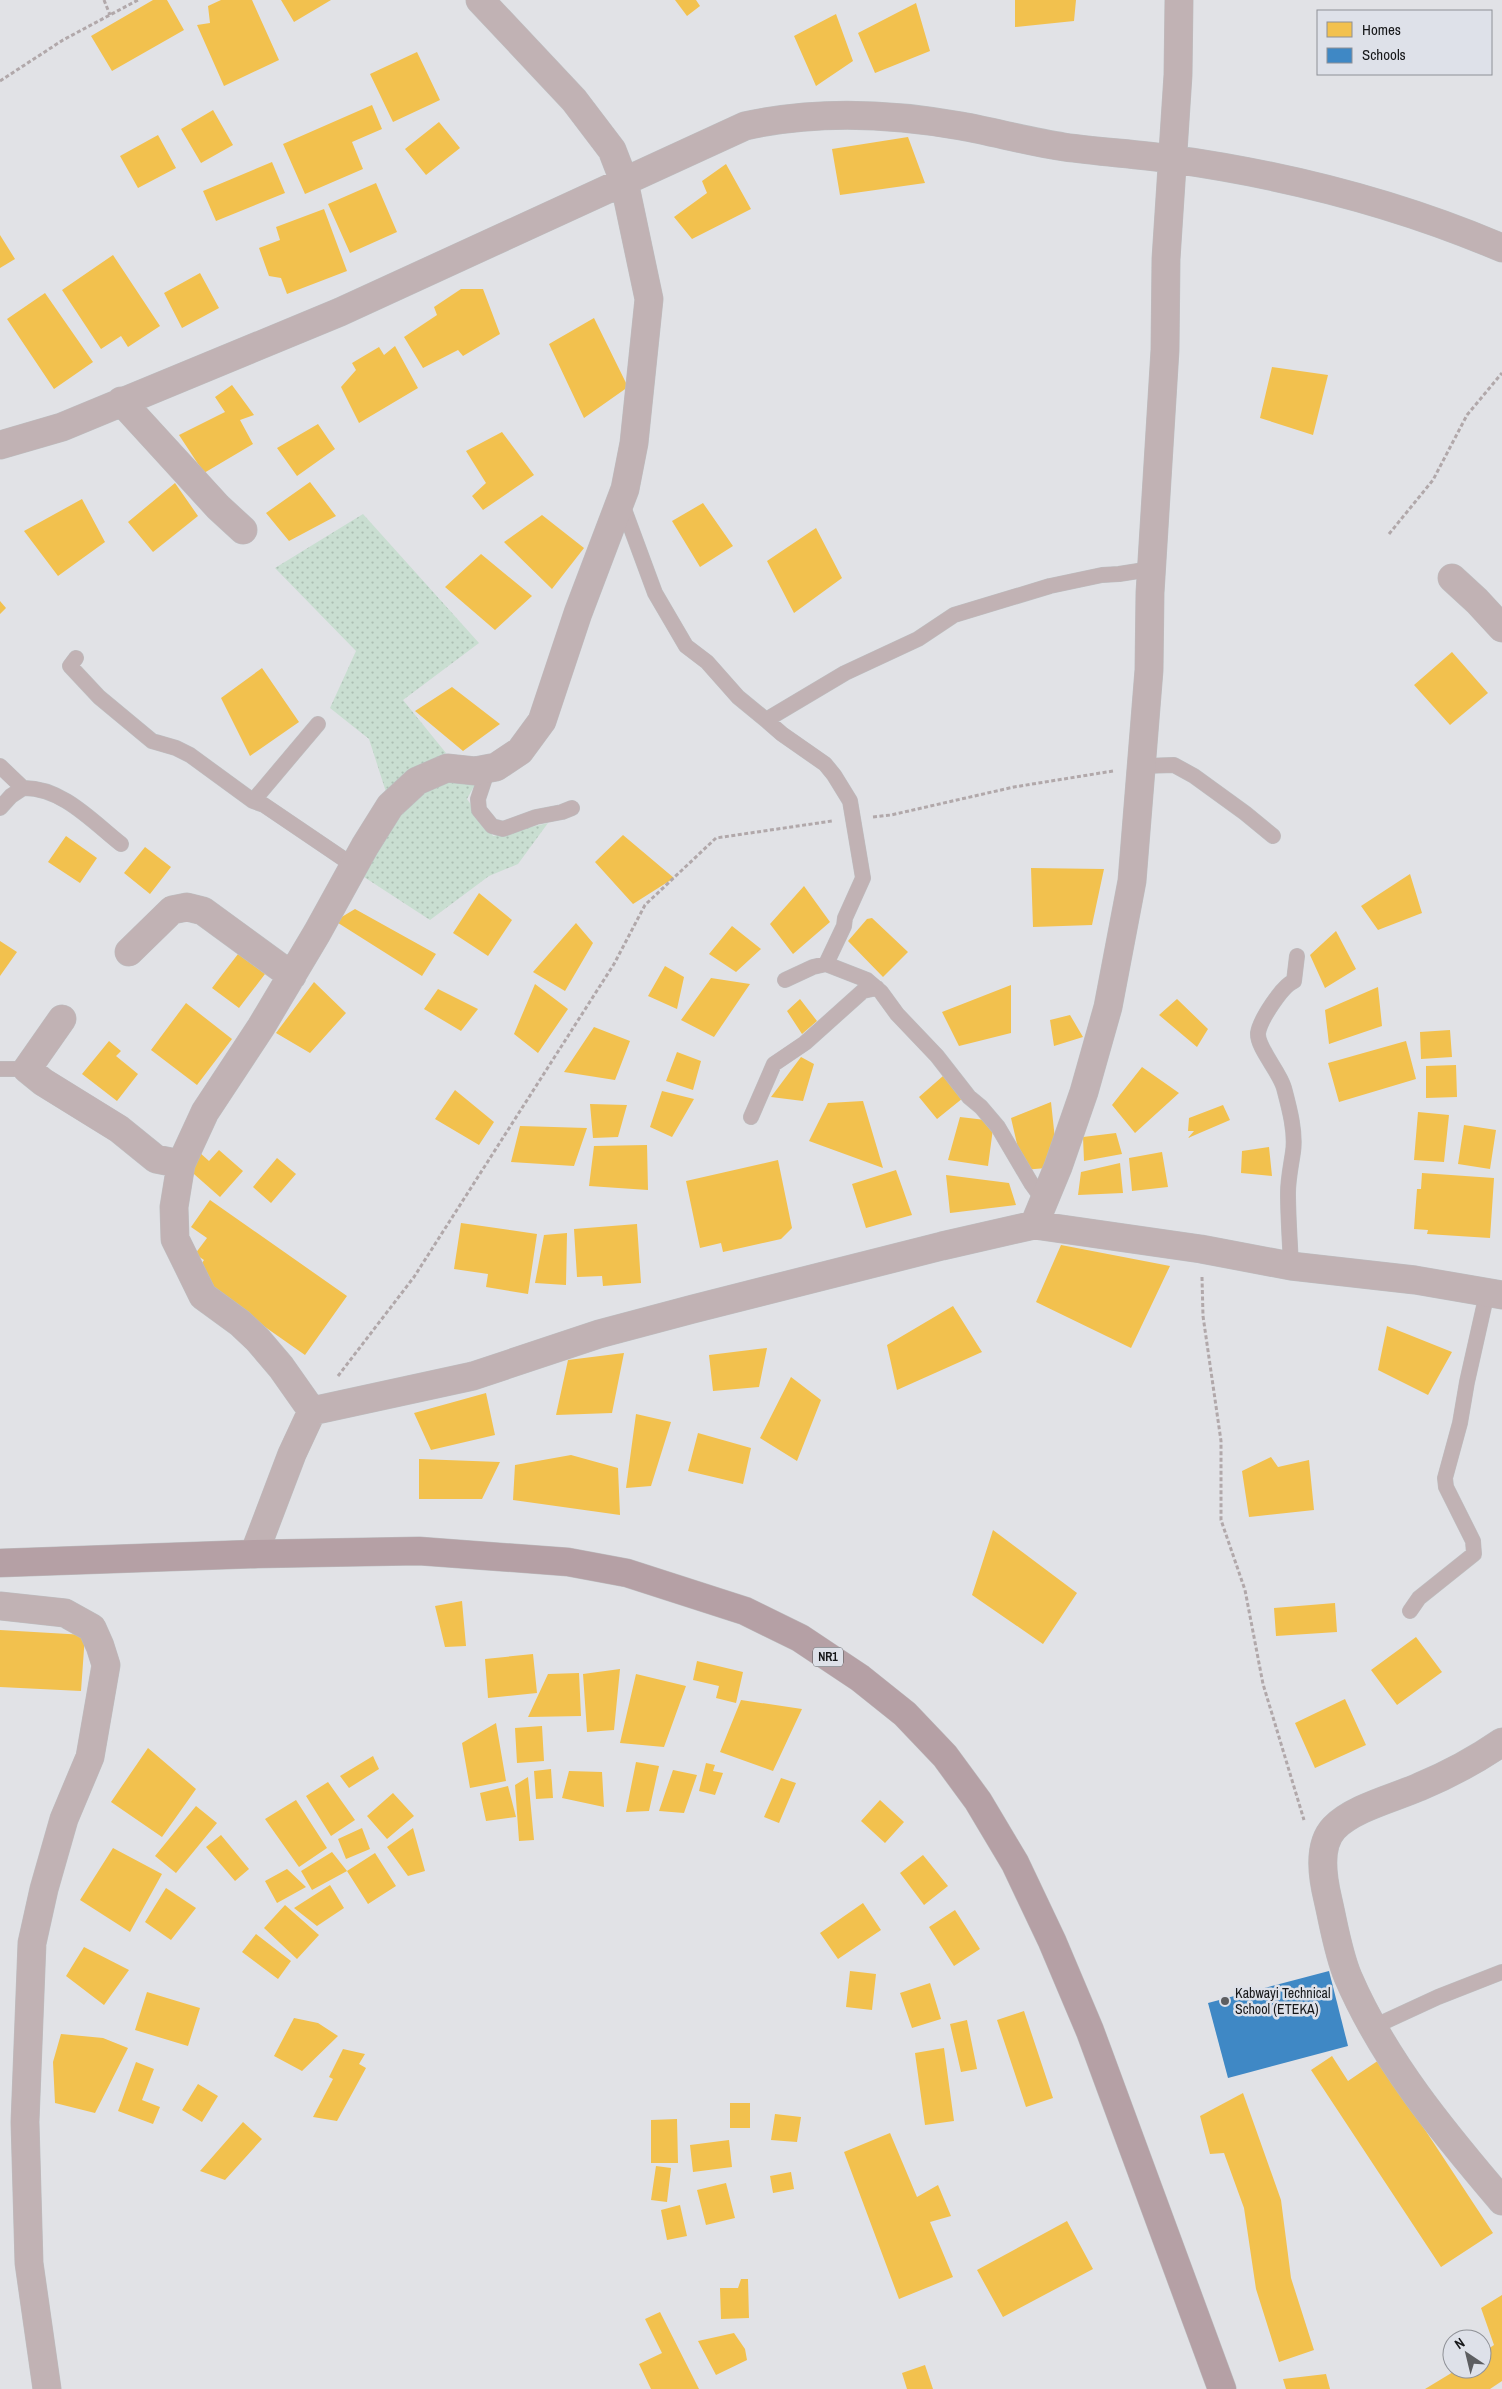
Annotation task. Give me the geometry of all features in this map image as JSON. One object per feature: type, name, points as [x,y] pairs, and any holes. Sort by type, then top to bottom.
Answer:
[{"type":"highway","name":"NR1","points":[[1,1560],[419,1552],[568,1562],[627,1573],[745,1611],[800,1638],[860,1678],[905,1714],[945,1756],[978,1801],[1014,1864],[1052,1941],[1090,2031],[1222,2389]]},
{"type":"street","points":[[312,1411],[281,1367],[258,1340],[240,1323],[203,1296],[175,1239],[174,1207],[181,1164],[205,1112],[292,976],[390,806],[418,781],[446,768],[475,771],[496,767],[520,751],[542,721],[578,613],[621,499],[634,444],[649,299],[624,181],[612,150],[574,100],[480,0]]},
{"type":"street","points":[[1039,1213],[1084,1092],[1108,1007],[1132,880],[1143,766],[1149,670],[1151,569],[1165,350],[1166,259],[1178,75],[1179,0]]},
{"type":"street","points":[[0,445],[62,427],[121,401],[238,355],[340,312],[745,126],[774,120],[810,116],[865,114],[909,118],[1064,147],[1172,159],[1294,180],[1394,208],[1502,248]]},
{"type":"street","points":[[121,401],[205,493],[244,530]]},
{"type":"street","points":[[1452,578],[1478,601],[1502,628]]},
{"type":"street","points":[[129,952],[172,910],[187,907],[203,912],[292,976]]},
{"type":"street","points":[[62,1019],[27,1069],[43,1082],[119,1129],[156,1159],[181,1164]]},
{"type":"street","points":[[312,1411],[473,1376],[599,1334],[942,1246],[1039,1213],[1201,1249],[1291,1266],[1416,1280],[1495,1294]]},
{"type":"street","points":[[254,1554],[292,1454],[312,1411]]},
{"type":"street","points":[[0,1606],[65,1613],[92,1628],[106,1665],[90,1757],[64,1819],[44,1889],[32,1943],[25,2122],[29,2263],[47,2389]]},
{"type":"street","points":[[1502,1742],[1480,1757],[1421,1787],[1356,1813],[1334,1827],[1327,1839],[1323,1855],[1324,1882],[1339,1948],[1348,1976],[1373,2027],[1415,2093],[1460,2152],[1502,2201]]},
{"type":"lane","points":[[621,499],[654,593],[686,646],[706,662],[738,697],[782,734],[816,756],[834,775],[850,801],[851,819],[862,878],[845,918],[844,926],[826,964]]},
{"type":"lane","points":[[766,720],[845,673],[918,639],[954,615],[1050,586],[1102,574],[1119,574],[1151,569]]},
{"type":"lane","points":[[76,658],[70,666],[126,721],[152,741],[190,755],[253,801],[264,805],[354,866]]},
{"type":"lane","points":[[253,801],[318,724]]},
{"type":"lane","points":[[1143,766],[1174,765],[1194,776],[1273,836]]},
{"type":"lane","points":[[0,766],[23,788]]},
{"type":"lane","points":[[488,769],[478,799],[479,810],[492,826],[503,829],[536,817],[572,808]]},
{"type":"lane","points":[[0,808],[11,796],[23,788],[35,788],[57,795],[121,844]]},
{"type":"lane","points":[[1291,1266],[1288,1173],[1294,1151],[1293,1134],[1283,1085],[1259,1042],[1258,1032],[1274,1002],[1288,984],[1294,981],[1297,956]]},
{"type":"lane","points":[[786,980],[814,967],[826,964],[867,980],[877,988],[897,1014],[937,1056],[969,1097],[981,1107],[998,1127],[1027,1176],[1039,1213]]},
{"type":"lane","points":[[751,1117],[774,1064],[806,1043],[863,991],[877,988]]},
{"type":"lane","points":[[0,1069],[27,1069]]},
{"type":"lane","points":[[1410,1611],[1419,1598],[1474,1554],[1473,1541],[1446,1487],[1445,1478],[1460,1423],[1466,1382],[1495,1294]]},
{"type":"lane","points":[[1373,2027],[1447,1993],[1502,1972]]},
{"type":"path","points":[[104,0],[110,15]]},
{"type":"path","points":[[0,81],[63,40],[138,0]]},
{"type":"path","points":[[1389,534],[1433,480],[1467,415],[1502,373]]},
{"type":"path","points":[[312,1411],[414,1277],[583,1014],[614,964],[645,905],[716,838],[891,815],[1014,787],[1143,766]]},
{"type":"path","points":[[1201,1249],[1203,1316],[1221,1441],[1221,1520],[1245,1590],[1263,1684],[1306,1826]]},
{"type":"green space","points":[[363,514],[479,643],[403,700],[446,753],[386,792],[369,739],[330,708],[356,651],[275,568]]},
{"type":"green space","points":[[478,779],[467,799],[493,836],[548,823],[518,864],[489,876],[430,920],[364,877],[393,817],[429,784]]},
{"type":"building: Homes","points":[[153,0],[167,0],[184,30],[112,71],[91,36]]},
{"type":"building: Homes","points":[[221,0],[252,0],[279,60],[224,86],[197,25],[210,23],[208,6]]},
{"type":"building: Homes","points":[[281,0],[331,0],[294,22]]},
{"type":"building: Homes","points":[[675,0],[696,0],[700,6],[687,16]]},
{"type":"building: Homes","points":[[1015,0],[1076,0],[1074,21],[1015,27]]},
{"type":"building: Homes","points":[[916,3],[930,51],[875,73],[858,33]]},
{"type":"building: Homes","points":[[836,14],[853,61],[816,86],[794,36]]},
{"type":"building: Homes","points":[[417,52],[440,100],[393,122],[370,74]]},
{"type":"building: Homes","points":[[372,105],[382,129],[352,142],[363,169],[305,194],[283,144]]},
{"type":"building: Homes","points":[[213,110],[233,145],[201,163],[181,129]]},
{"type":"building: Homes","points":[[439,122],[460,148],[426,175],[405,149]]},
{"type":"building: Homes","points":[[158,135],[176,168],[138,188],[120,156]]},
{"type":"building: Homes","points":[[908,137],[925,183],[840,195],[832,149]]},
{"type":"building: Homes","points":[[272,162],[285,193],[216,221],[203,191]]},
{"type":"building: Homes","points":[[726,164],[751,209],[692,239],[674,217],[707,193],[702,181]]},
{"type":"building: Homes","points":[[376,183],[397,232],[350,253],[328,204]]},
{"type":"building: Homes","points":[[324,209],[347,271],[287,294],[281,278],[269,276],[259,248],[280,240],[276,227]]},
{"type":"building: Homes","points":[[0,235],[15,259],[0,268]]},
{"type":"building: Homes","points":[[113,255],[160,326],[128,347],[121,336],[101,349],[62,290]]},
{"type":"building: Homes","points":[[200,273],[219,308],[182,328],[164,293]]},
{"type":"building: Homes","points":[[461,289],[483,289],[500,334],[463,356],[458,350],[423,368],[404,337],[437,315],[434,307]]},
{"type":"building: Homes","points":[[45,293],[93,362],[54,389],[7,319]]},
{"type":"building: Homes","points":[[594,318],[628,387],[584,418],[549,344]]},
{"type":"building: Homes","points":[[395,346],[418,388],[359,423],[341,387],[356,370],[352,363],[379,347],[384,355]]},
{"type":"building: Homes","points":[[1272,367],[1328,375],[1313,435],[1260,418]]},
{"type":"building: Homes","points":[[232,385],[254,415],[240,420],[253,444],[204,473],[179,435],[225,412],[215,397]]},
{"type":"building: Homes","points":[[318,424],[335,449],[297,476],[277,448]]},
{"type":"building: Homes","points":[[502,432],[534,475],[483,510],[472,496],[486,483],[466,451]]},
{"type":"building: Homes","points":[[310,482],[336,516],[289,541],[266,513]]},
{"type":"building: Homes","points":[[175,483],[198,516],[153,552],[128,522]]},
{"type":"building: Homes","points":[[82,499],[105,542],[58,576],[24,531]]},
{"type":"building: Homes","points":[[703,503],[733,546],[700,567],[672,521]]},
{"type":"building: Homes","points":[[542,515],[584,548],[552,589],[504,542]]},
{"type":"building: Homes","points":[[816,528],[842,578],[794,613],[767,561]]},
{"type":"building: Homes","points":[[481,554],[532,596],[495,630],[445,587]]},
{"type":"building: Homes","points":[[0,601],[6,608],[0,614]]},
{"type":"building: Homes","points":[[1452,652],[1488,693],[1450,725],[1414,685]]},
{"type":"building: Homes","points":[[262,668],[299,722],[250,756],[221,698]]},
{"type":"building: Homes","points":[[452,687],[500,724],[463,751],[415,711]]},
{"type":"building: Homes","points":[[623,835],[674,878],[633,904],[595,862]]},
{"type":"building: Homes","points":[[66,836],[97,858],[80,883],[48,862]]},
{"type":"building: Homes","points":[[145,847],[171,867],[150,894],[124,873]]},
{"type":"building: Homes","points":[[1031,868],[1104,869],[1092,925],[1033,927]]},
{"type":"building: Homes","points":[[1410,874],[1422,913],[1378,930],[1361,906]]},
{"type":"building: Homes","points":[[804,886],[830,922],[793,954],[770,924]]},
{"type":"building: Homes","points":[[479,893],[512,920],[488,956],[453,933]]},
{"type":"building: Homes","points":[[355,909],[436,954],[422,976],[335,921]]},
{"type":"building: Homes","points":[[872,918],[908,952],[883,977],[848,941],[867,919]]},
{"type":"building: Homes","points":[[576,923],[593,943],[565,991],[533,972]]},
{"type":"building: Homes","points":[[732,926],[761,949],[736,972],[709,954]]},
{"type":"building: Homes","points":[[1336,931],[1356,969],[1325,988],[1310,955]]},
{"type":"building: Homes","points":[[0,941],[17,952],[0,976]]},
{"type":"building: Homes","points":[[238,954],[265,974],[239,1008],[212,988]]},
{"type":"building: Homes","points":[[665,966],[684,977],[677,1009],[648,996]]},
{"type":"building: Homes","points":[[711,978],[750,984],[714,1037],[681,1020]]},
{"type":"building: Homes","points":[[314,982],[346,1013],[310,1053],[276,1033]]},
{"type":"building: Homes","points":[[535,984],[568,1009],[538,1053],[514,1034]]},
{"type":"building: Homes","points":[[1011,985],[1011,1033],[959,1046],[942,1012]]},
{"type":"building: Homes","points":[[1378,987],[1382,1026],[1329,1044],[1325,1010]]},
{"type":"building: Homes","points":[[438,989],[478,1009],[461,1031],[424,1009]]},
{"type":"building: Homes","points":[[800,999],[817,1021],[802,1034],[787,1011]]},
{"type":"building: Homes","points":[[1177,999],[1208,1029],[1197,1047],[1159,1015]]},
{"type":"building: Homes","points":[[186,1003],[232,1039],[197,1085],[151,1050]]},
{"type":"building: Homes","points":[[1070,1015],[1083,1037],[1054,1046],[1050,1020]]},
{"type":"building: Homes","points":[[594,1027],[630,1041],[615,1080],[564,1072]]},
{"type":"building: Homes","points":[[1450,1030],[1452,1057],[1421,1059],[1420,1032]]},
{"type":"building: Homes","points":[[109,1041],[121,1051],[116,1056],[138,1074],[117,1101],[82,1074]]},
{"type":"building: Homes","points":[[1406,1041],[1416,1079],[1339,1102],[1328,1063]]},
{"type":"building: Homes","points":[[677,1052],[701,1061],[693,1090],[666,1081]]},
{"type":"building: Homes","points":[[801,1057],[814,1064],[803,1101],[771,1097]]},
{"type":"building: Homes","points":[[1456,1065],[1457,1097],[1426,1098],[1426,1066]]},
{"type":"building: Homes","points":[[1142,1067],[1179,1093],[1135,1133],[1112,1105]]},
{"type":"building: Homes","points":[[943,1076],[963,1098],[937,1119],[919,1097]]},
{"type":"building: Homes","points":[[455,1090],[494,1122],[479,1145],[435,1119]]},
{"type":"building: Homes","points":[[662,1091],[694,1099],[672,1137],[650,1127]]},
{"type":"building: Homes","points":[[863,1101],[883,1168],[809,1141],[828,1103]]},
{"type":"building: Homes","points":[[1051,1102],[1058,1167],[1023,1170],[1011,1118]]},
{"type":"building: Homes","points":[[590,1104],[627,1105],[618,1137],[593,1138]]},
{"type":"building: Homes","points":[[1223,1105],[1230,1120],[1188,1138],[1194,1131],[1188,1131],[1189,1118]]},
{"type":"building: Homes","points":[[1418,1112],[1449,1115],[1444,1162],[1414,1160]]},
{"type":"building: Homes","points":[[960,1117],[994,1121],[988,1166],[948,1160]]},
{"type":"building: Homes","points":[[1464,1125],[1496,1130],[1490,1169],[1458,1164]]},
{"type":"building: Homes","points":[[520,1126],[587,1128],[574,1166],[511,1162]]},
{"type":"building: Homes","points":[[1116,1133],[1122,1154],[1084,1161],[1083,1137]]},
{"type":"building: Homes","points":[[647,1145],[648,1190],[589,1186],[594,1146]]},
{"type":"building: Homes","points":[[1269,1147],[1272,1176],[1241,1173],[1242,1151]]},
{"type":"building: Homes","points":[[219,1150],[243,1171],[220,1197],[186,1167],[199,1152],[209,1161]]},
{"type":"building: Homes","points":[[1162,1152],[1168,1187],[1132,1191],[1129,1158]]},
{"type":"building: Homes","points":[[277,1158],[296,1174],[271,1203],[253,1187]]},
{"type":"building: Homes","points":[[778,1160],[792,1228],[781,1239],[723,1252],[721,1243],[700,1248],[686,1181]]},
{"type":"building: Homes","points":[[1120,1163],[1123,1193],[1078,1195],[1081,1172]]},
{"type":"building: Homes","points":[[896,1170],[912,1215],[866,1228],[852,1184]]},
{"type":"building: Homes","points":[[1422,1173],[1494,1178],[1490,1238],[1427,1234],[1428,1230],[1414,1229],[1417,1189],[1421,1189]]},
{"type":"building: Homes","points":[[946,1175],[1009,1183],[1016,1205],[950,1213]]},
{"type":"building: Homes","points":[[210,1200],[347,1296],[305,1355],[202,1283],[198,1269],[204,1260],[195,1254],[207,1238],[191,1227]]},
{"type":"building: Homes","points":[[461,1223],[537,1234],[528,1294],[486,1287],[488,1274],[454,1269]]},
{"type":"building: Homes","points":[[637,1224],[641,1283],[603,1286],[602,1276],[577,1277],[574,1229]]},
{"type":"building: Homes","points":[[567,1233],[566,1285],[535,1283],[544,1235]]},
{"type":"building: Homes","points":[[1061,1245],[1170,1266],[1131,1348],[1036,1302]]},
{"type":"building: Homes","points":[[953,1306],[982,1352],[897,1390],[887,1345]]},
{"type":"building: Homes","points":[[1387,1326],[1452,1352],[1428,1395],[1378,1370]]},
{"type":"building: Homes","points":[[767,1348],[759,1387],[713,1391],[709,1355]]},
{"type":"building: Homes","points":[[624,1353],[612,1413],[556,1415],[568,1360]]},
{"type":"building: Homes","points":[[791,1377],[821,1400],[797,1461],[760,1438]]},
{"type":"building: Homes","points":[[486,1393],[495,1435],[431,1450],[414,1413]]},
{"type":"building: Homes","points":[[636,1414],[671,1422],[651,1486],[626,1488]]},
{"type":"building: Homes","points":[[698,1433],[751,1448],[743,1484],[688,1471]]},
{"type":"building: Homes","points":[[571,1455],[618,1468],[620,1515],[513,1500],[515,1465]]},
{"type":"building: Homes","points":[[1271,1457],[1278,1467],[1309,1460],[1314,1510],[1249,1517],[1242,1471]]},
{"type":"building: Homes","points":[[419,1459],[500,1462],[482,1499],[419,1499]]},
{"type":"building: Homes","points":[[993,1530],[1077,1593],[1043,1644],[972,1595]]},
{"type":"building: Homes","points":[[462,1601],[466,1646],[445,1647],[435,1606]]},
{"type":"building: Homes","points":[[1335,1603],[1337,1632],[1276,1636],[1274,1608]]},
{"type":"building: Homes","points":[[0,1630],[85,1635],[81,1691],[0,1687]]},
{"type":"building: Homes","points":[[1416,1637],[1442,1672],[1397,1705],[1371,1670]]},
{"type":"building: Homes","points":[[533,1654],[537,1693],[488,1698],[485,1659]]},
{"type":"building: Homes","points":[[697,1661],[743,1672],[736,1703],[716,1698],[719,1686],[693,1680]]},
{"type":"building: Homes","points":[[620,1669],[614,1730],[587,1732],[583,1674]]},
{"type":"building: Homes","points":[[579,1673],[581,1716],[528,1717],[548,1674]]},
{"type":"building: Homes","points":[[636,1674],[686,1686],[664,1747],[620,1743]]},
{"type":"building: Homes","points":[[1345,1699],[1366,1745],[1315,1768],[1295,1723]]},
{"type":"building: Homes","points":[[741,1700],[802,1709],[773,1771],[720,1752]]},
{"type":"building: Homes","points":[[496,1723],[506,1781],[470,1788],[462,1743]]},
{"type":"building: Homes","points":[[542,1726],[544,1761],[517,1763],[515,1728]]},
{"type":"building: Homes","points":[[148,1748],[196,1789],[162,1837],[111,1802]]},
{"type":"building: Homes","points":[[373,1756],[379,1769],[349,1788],[340,1776]]},
{"type":"building: Homes","points":[[636,1762],[659,1766],[649,1811],[626,1812]]},
{"type":"building: Homes","points":[[706,1763],[715,1765],[713,1771],[723,1773],[715,1795],[699,1791]]},
{"type":"building: Homes","points":[[551,1769],[553,1798],[536,1799],[534,1771]]},
{"type":"building: Homes","points":[[673,1770],[697,1775],[684,1813],[659,1811]]},
{"type":"building: Homes","points":[[569,1771],[602,1772],[604,1807],[562,1798]]},
{"type":"building: Homes","points":[[528,1777],[534,1840],[519,1841],[515,1785]]},
{"type":"building: Homes","points":[[781,1778],[796,1783],[779,1823],[764,1817]]},
{"type":"building: Homes","points":[[328,1782],[355,1820],[331,1836],[306,1796]]},
{"type":"building: Homes","points":[[508,1786],[516,1817],[486,1821],[480,1793]]},
{"type":"building: Homes","points":[[393,1793],[414,1816],[387,1839],[367,1816]]},
{"type":"building: Homes","points":[[296,1800],[327,1848],[299,1867],[265,1819]]},
{"type":"building: Homes","points":[[880,1800],[904,1822],[885,1843],[861,1821]]},
{"type":"building: Homes","points":[[196,1806],[217,1823],[176,1873],[155,1856]]},
{"type":"building: Homes","points":[[362,1828],[370,1849],[346,1859],[338,1839]]},
{"type":"building: Homes","points":[[413,1828],[425,1871],[408,1876],[387,1847]]},
{"type":"building: Homes","points":[[221,1835],[249,1869],[235,1881],[206,1847]]},
{"type":"building: Homes","points":[[113,1848],[162,1874],[130,1932],[80,1900]]},
{"type":"building: Homes","points":[[332,1852],[347,1871],[312,1890],[301,1871]]},
{"type":"building: Homes","points":[[375,1853],[396,1886],[368,1904],[347,1871]]},
{"type":"building: Homes","points":[[923,1855],[948,1886],[924,1905],[900,1873]]},
{"type":"building: Homes","points":[[287,1869],[306,1887],[277,1903],[265,1881]]},
{"type":"building: Homes","points":[[330,1885],[344,1908],[317,1926],[294,1908]]},
{"type":"building: Homes","points":[[166,1888],[196,1908],[171,1940],[145,1922]]},
{"type":"building: Homes","points":[[863,1903],[881,1930],[838,1959],[820,1933]]},
{"type":"building: Homes","points":[[285,1905],[319,1935],[297,1959],[264,1928]]},
{"type":"building: Homes","points":[[955,1910],[980,1949],[954,1966],[929,1927]]},
{"type":"building: Homes","points":[[256,1934],[291,1961],[278,1979],[242,1952]]},
{"type":"building: Homes","points":[[84,1947],[129,1970],[104,2005],[66,1976]]},
{"type":"building: Homes","points":[[850,1971],[876,1974],[872,2010],[846,2007]]},
{"type":"building: Homes","points":[[930,1983],[941,2019],[912,2028],[900,1993]]},
{"type":"building: Homes","points":[[147,1992],[200,2008],[188,2046],[135,2030]]},
{"type":"building: Homes","points":[[1024,2011],[1053,2098],[1026,2107],[997,2020]]},
{"type":"building: Homes","points":[[294,2018],[318,2023],[338,2036],[302,2071],[274,2056]]},
{"type":"building: Homes","points":[[967,2020],[977,2069],[961,2072],[950,2024]]},
{"type":"building: Homes","points":[[61,2034],[103,2038],[128,2048],[95,2113],[55,2103],[53,2062]]},
{"type":"building: Homes","points":[[944,2048],[954,2121],[925,2125],[915,2053]]},
{"type":"building: Homes","points":[[343,2049],[365,2054],[359,2064],[366,2068],[337,2121],[313,2117],[333,2079],[329,2077]]},
{"type":"building: Homes","points":[[1332,2056],[1348,2081],[1379,2060],[1493,2233],[1441,2267],[1311,2070]]},
{"type":"building: Homes","points":[[136,2062],[154,2069],[142,2100],[160,2107],[153,2124],[118,2111]]},
{"type":"building: Homes","points":[[198,2084],[218,2096],[202,2122],[182,2110]]},
{"type":"building: Homes","points":[[1243,2093],[1281,2200],[1291,2278],[1314,2350],[1279,2362],[1256,2289],[1244,2208],[1224,2153],[1210,2154],[1200,2116]]},
{"type":"building: Homes","points":[[730,2103],[750,2103],[750,2128],[730,2128]]},
{"type":"building: Homes","points":[[775,2114],[801,2117],[797,2142],[771,2140]]},
{"type":"building: Homes","points":[[677,2119],[678,2163],[651,2163],[651,2120]]},
{"type":"building: Homes","points":[[243,2122],[262,2139],[225,2180],[200,2171]]},
{"type":"building: Homes","points":[[890,2133],[917,2197],[938,2185],[951,2216],[930,2222],[953,2277],[899,2299],[844,2152]]},
{"type":"building: Homes","points":[[729,2140],[732,2167],[693,2172],[690,2145]]},
{"type":"building: Homes","points":[[656,2166],[671,2168],[667,2202],[651,2200]]},
{"type":"building: Homes","points":[[791,2172],[794,2189],[773,2193],[770,2176]]},
{"type":"building: Homes","points":[[726,2183],[735,2218],[706,2225],[697,2190]]},
{"type":"building: Homes","points":[[680,2205],[687,2236],[667,2240],[661,2210]]},
{"type":"building: Homes","points":[[1067,2221],[1093,2269],[1003,2317],[977,2270]]},
{"type":"building: Homes","points":[[741,2279],[748,2279],[749,2318],[721,2319],[720,2288],[738,2288]]},
{"type":"building: Homes","points":[[1502,2295],[1502,2381],[1490,2389],[1425,2389],[1442,2379],[1492,2379],[1492,2346],[1494,2345],[1492,2329],[1488,2329],[1481,2308]]},
{"type":"building: Homes","points":[[660,2312],[699,2389],[651,2389],[639,2364],[662,2353],[645,2319]]},
{"type":"building: Homes","points":[[734,2333],[745,2349],[747,2360],[716,2375],[698,2341]]},
{"type":"building: Homes","points":[[925,2365],[933,2389],[907,2389],[902,2373]]},
{"type":"building: Homes","points":[[1326,2374],[1330,2389],[1286,2389],[1283,2379]]},
{"type":"building: Schools","points":[[1329,1971],[1348,2046],[1228,2078],[1208,2003]]},
{"type":"place","name":"Kabwayi Technical School (ETEKA)","points":[[1225,2001]]}]
